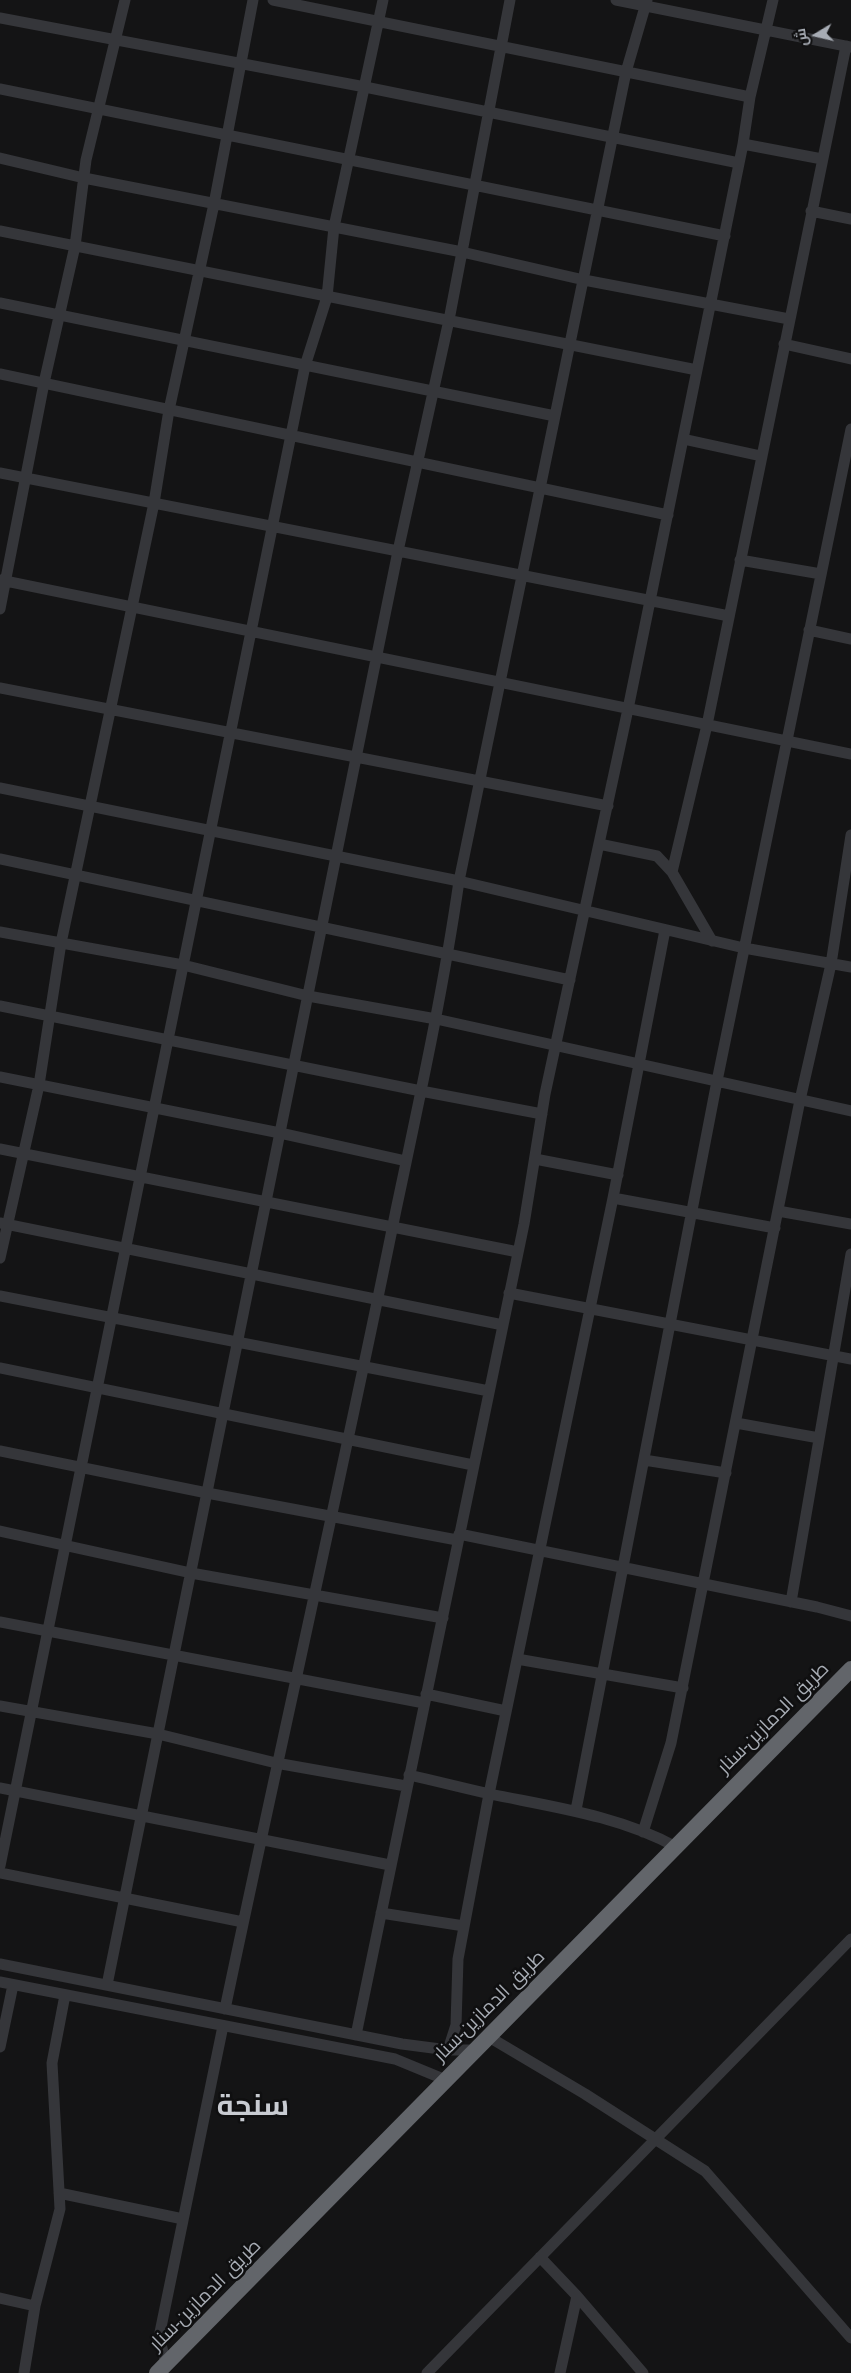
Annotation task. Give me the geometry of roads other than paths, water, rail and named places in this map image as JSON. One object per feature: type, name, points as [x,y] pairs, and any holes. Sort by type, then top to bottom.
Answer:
[{"type":"highway","name":"طريق الدمازين-سنار","points":[[162,2368],[851,1669]]},
{"type":"street","points":[[0,609],[3,581],[27,478],[44,383],[75,246],[84,178],[125,0]]},
{"type":"street","points":[[0,1258],[3,1224],[23,1154],[39,1084],[60,943],[91,806],[130,607],[154,503],[169,410],[186,341],[253,0]]},
{"type":"street","points":[[273,0],[750,97]]},
{"type":"street","points":[[0,1866],[305,366],[327,297],[334,228],[384,0]]},
{"type":"street","points":[[107,1985],[398,551],[449,320],[510,0]]},
{"type":"street","points":[[616,0],[646,3],[848,46],[811,211],[707,725],[672,872]]},
{"type":"street","points":[[356,2035],[518,1252],[556,1045],[608,806],[711,305],[743,144],[750,97],[773,0]]},
{"type":"street","points":[[225,2009],[276,1764],[379,1300],[449,953],[459,881],[626,72],[646,3]]},
{"type":"street","points":[[0,18],[365,87],[739,164]]},
{"type":"street","points":[[0,89],[349,158],[725,236]]},
{"type":"street","points":[[743,144],[822,159]]},
{"type":"street","points":[[0,158],[84,178],[462,252],[584,280],[789,319]]},
{"type":"street","points":[[811,211],[851,219]]},
{"type":"street","points":[[0,231],[697,370]]},
{"type":"street","points":[[0,303],[556,416]]},
{"type":"street","points":[[784,344],[851,359]]},
{"type":"street","points":[[0,374],[668,515]]},
{"type":"street","points":[[576,1810],[716,1081],[809,630],[846,473],[851,429]]},
{"type":"street","points":[[683,439],[761,456]]},
{"type":"street","points":[[0,473],[729,616]]},
{"type":"street","points":[[740,560],[821,574]]},
{"type":"street","points":[[3,581],[851,754]]},
{"type":"street","points":[[809,630],[851,639]]},
{"type":"street","points":[[0,688],[608,806]]},
{"type":"street","points":[[0,788],[459,881],[712,941],[851,967]]},
{"type":"street","points":[[644,1832],[671,1743],[683,1688],[800,1100],[831,964],[851,835]]},
{"type":"street","points":[[599,844],[657,856],[672,872],[712,941]]},
{"type":"street","points":[[0,859],[570,980]]},
{"type":"street","points":[[448,2050],[456,2025],[458,1959],[489,1794],[618,1175],[665,930]]},
{"type":"street","points":[[0,932],[183,965],[308,996],[436,1019],[851,1110]]},
{"type":"street","points":[[0,1006],[542,1114]]},
{"type":"street","points":[[0,1077],[280,1133],[406,1161]]},
{"type":"street","points":[[0,1149],[266,1204],[518,1252]]},
{"type":"street","points":[[534,1159],[618,1175]]},
{"type":"street","points":[[613,1198],[775,1228]]},
{"type":"street","points":[[778,1211],[851,1224]]},
{"type":"street","points":[[3,1224],[502,1325]]},
{"type":"street","points":[[791,1602],[851,1254]]},
{"type":"street","points":[[509,1293],[752,1341],[851,1358]]},
{"type":"street","points":[[0,1296],[489,1391]]},
{"type":"street","points":[[0,1368],[473,1465]]},
{"type":"street","points":[[736,1423],[819,1438]]},
{"type":"street","points":[[0,1451],[331,1516],[540,1550],[851,1616]]},
{"type":"street","points":[[644,1460],[726,1473]]},
{"type":"street","points":[[0,1531],[191,1573],[443,1618]]},
{"type":"street","points":[[0,1622],[295,1678],[506,1711]]},
{"type":"street","points":[[517,1660],[683,1688]]},
{"type":"street","points":[[0,1706],[158,1734],[276,1764],[408,1781],[576,1810],[644,1832],[676,1847]]},
{"type":"street","points":[[0,1788],[390,1865]]},
{"type":"street","points":[[0,1873],[124,1900],[243,1922]]},
{"type":"street","points":[[381,1912],[464,1926]]},
{"type":"street","points":[[427,2373],[851,1939]]},
{"type":"street","points":[[0,1964],[356,2035],[448,2050],[476,2050]]},
{"type":"street","points":[[0,1982],[395,2059],[446,2080]]},
{"type":"street","points":[[0,2047],[13,1985]]},
{"type":"street","points":[[24,2373],[35,2306],[60,2209],[52,2063],[65,1995]]},
{"type":"street","points":[[162,2368],[159,2338],[223,2026]]},
{"type":"street","points":[[489,2037],[585,2094],[705,2171],[851,2338]]},
{"type":"street","points":[[59,2193],[182,2219]]},
{"type":"street","points":[[540,2257],[577,2296],[643,2373]]},
{"type":"street","points":[[560,2373],[577,2296]]},
{"type":"street","points":[[0,2298],[35,2306]]},
{"type":"district","name":"سنجة","points":[[253,2108]]}]
